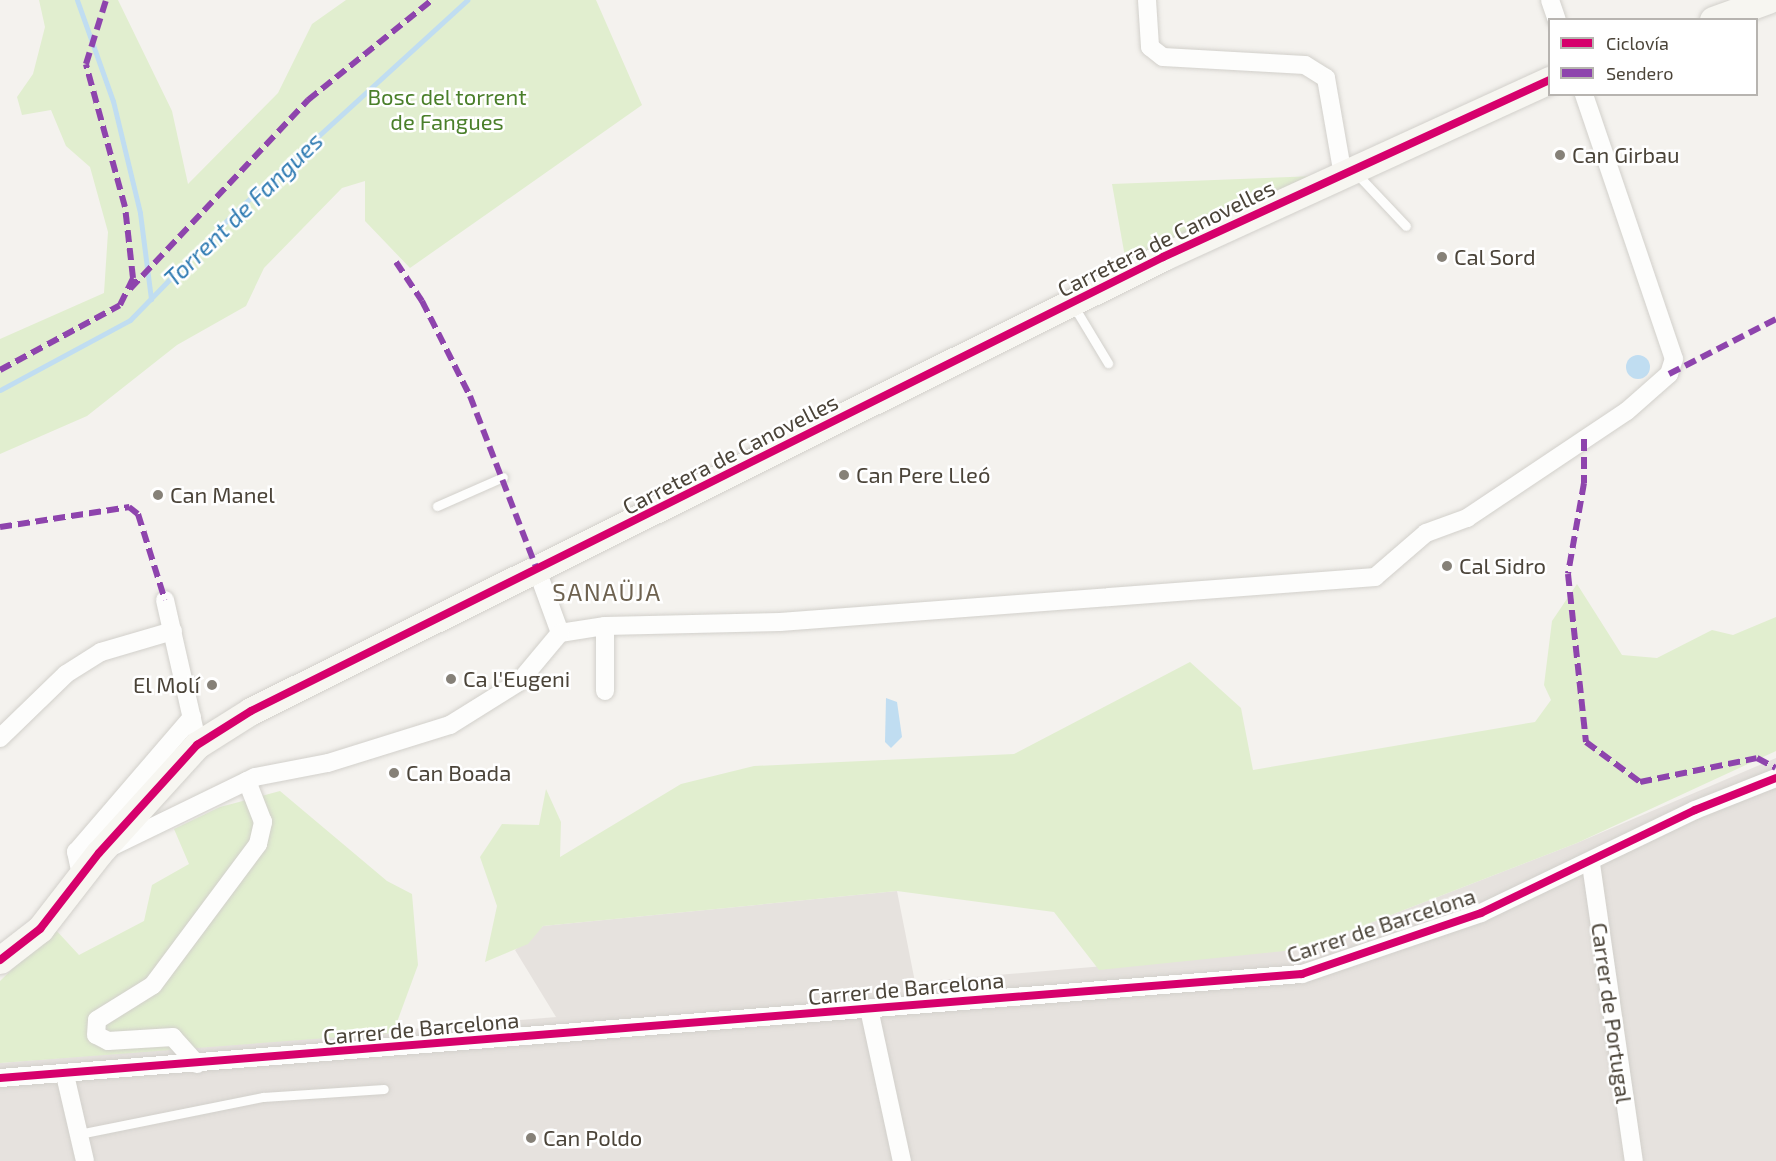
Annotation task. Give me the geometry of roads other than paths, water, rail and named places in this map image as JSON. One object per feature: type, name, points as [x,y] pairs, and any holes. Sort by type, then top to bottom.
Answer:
[{"type":"street","points":[[1147,0],[1150,46],[1163,57],[1305,65],[1326,78],[1348,172]]},
{"type":"street","points":[[1550,0],[1556,18]]},
{"type":"street","points":[[1718,18],[1768,0]]},
{"type":"street","name":"Carretera de Canovelles","points":[[0,960],[40,928],[99,852],[197,745],[251,711],[1072,303],[1348,172],[1548,81]]},
{"type":"street","points":[[99,852],[157,829],[247,781],[450,725],[519,682],[560,633],[604,626],[780,622],[1376,577],[1426,533],[1477,512],[1627,411],[1669,374],[1674,359],[1585,96]]},
{"type":"street","points":[[537,570],[560,633]]},
{"type":"street","points":[[165,600],[197,745]]},
{"type":"street","points":[[604,626],[605,691]]},
{"type":"street","points":[[0,738],[66,674],[101,652],[172,631]]},
{"type":"street","points":[[0,719],[30,708]]},
{"type":"street","points":[[81,875],[76,852],[192,717]]},
{"type":"street","name":"Carrer de Barcelona","points":[[0,1078],[65,1075],[1302,974],[1481,913],[1591,864],[1695,810],[1776,778]]},
{"type":"street","points":[[198,1064],[172,1037],[108,1041],[96,1035],[97,1020],[153,985],[258,844],[263,822],[247,781]]},
{"type":"street","name":"Carrer de Portugal","points":[[1591,864],[1634,1161]]},
{"type":"street","points":[[868,1010],[902,1161]]},
{"type":"street","points":[[65,1075],[85,1161]]},
{"type":"lane","points":[[1348,172],[1406,226]]},
{"type":"lane","points":[[1072,303],[1108,363]]},
{"type":"lane","points":[[437,506],[503,477]]},
{"type":"lane","points":[[79,1134],[263,1096],[384,1089]]},
{"type":"water","points":[[1638,355],[1643,356],[1649,362],[1649,372],[1643,378],[1638,379],[1633,378],[1627,372],[1626,367],[1627,362],[1633,356]]},
{"type":"water","points":[[886,698],[897,702],[902,737],[891,748],[885,742]]},
{"type":"waterway","points":[[77,0],[113,101],[140,213],[151,299]]},
{"type":"waterway","name":"Torrent de Fangues","points":[[0,390],[130,320],[234,213],[467,0]]},
{"type":"place","name":"Can Girbau","points":[[1560,155]]},
{"type":"place","name":"Cal Sord","points":[[1442,257]]},
{"type":"place","name":"Can Pere Lleó","points":[[844,475]]},
{"type":"place","name":"Can Manel","points":[[158,495]]},
{"type":"place","name":"Cal Sidro","points":[[1447,566]]},
{"type":"place","name":"Ca l'Eugeni","points":[[451,679]]},
{"type":"place","name":"El Molí","points":[[212,685]]},
{"type":"place","name":"Can Boada","points":[[394,773]]},
{"type":"place","name":"Can Poldo","points":[[531,1138]]},
{"type":"district","name":"SANAÜJA","points":[[607,592]]},
{"type":"park label","name":"Bosc del torrent de Fangues","points":[[447,108]]}]
